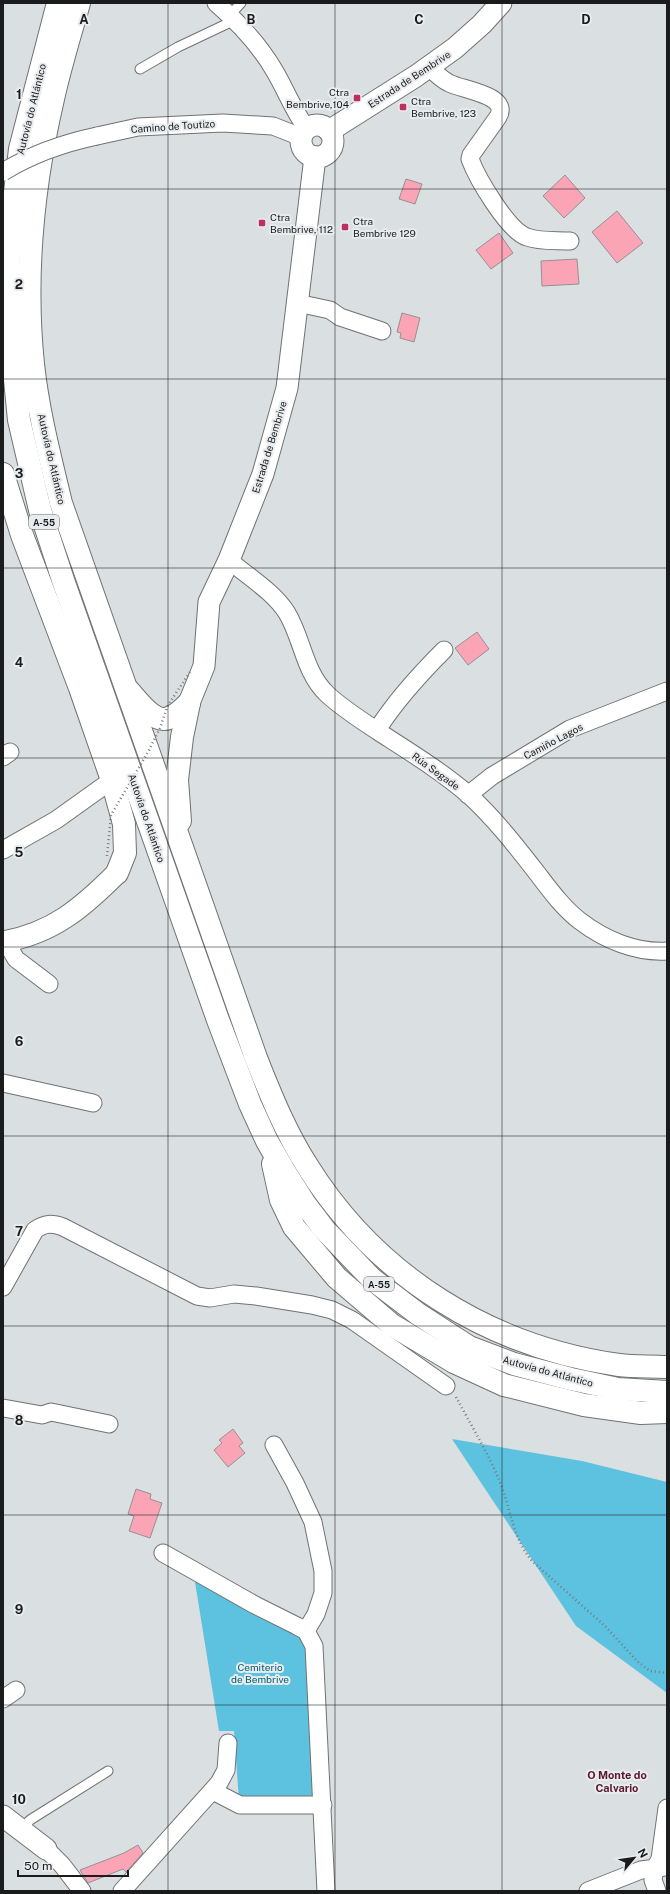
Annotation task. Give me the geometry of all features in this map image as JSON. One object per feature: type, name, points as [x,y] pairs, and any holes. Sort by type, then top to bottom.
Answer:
[{"type":"highway","name":"Autovía do Atlántico","points":[[58,3],[20,149],[7,235],[11,360],[18,420],[40,510],[64,583],[215,1013],[250,1104],[267,1141],[305,1204],[348,1255],[372,1279],[396,1298],[469,1347],[514,1364],[571,1379],[618,1389],[667,1392]]},
{"type":"highway","name":"Autovía do Atlántico","points":[[79,3],[53,98],[42,151],[32,229],[30,299],[33,364],[42,419],[61,503],[182,850],[270,1095],[287,1131],[308,1167],[335,1206],[361,1236],[389,1263],[432,1296],[479,1323],[521,1342],[574,1356],[620,1365],[667,1367]]},
{"type":"highway","points":[[3,474],[22,535],[80,688],[112,780],[124,824],[125,853],[112,865]]},
{"type":"highway","points":[[124,684],[141,705],[161,719],[168,719],[177,714],[189,703]]},
{"type":"highway","points":[[182,850],[177,780],[179,754],[189,703]]},
{"type":"highway","points":[[267,1141],[282,1200],[294,1227],[308,1246],[336,1278],[392,1324],[454,1362],[504,1385],[584,1405],[641,1413],[667,1412]]},
{"type":"street","points":[[216,3],[235,13],[257,43],[274,70],[296,113],[304,133],[304,150],[315,157],[329,151],[333,141],[329,131],[321,125],[311,126],[304,133]]},
{"type":"street","name":"Estrada de Bembrive","points":[[329,131],[429,67],[455,48],[482,24],[501,3]]},
{"type":"street","points":[[429,67],[449,83],[492,98],[500,106],[501,111],[471,155],[470,159],[484,190],[491,199],[518,232],[527,237],[570,241]]},
{"type":"street","name":"Camino de Toutizo","points":[[3,172],[46,150],[73,141],[138,128],[223,123],[274,126],[304,133]]},
{"type":"street","name":"Estrada de Bembrive","points":[[189,703],[204,666],[209,602],[229,560],[263,474],[287,388],[315,157]]},
{"type":"street","points":[[297,303],[330,310],[340,317],[382,331]]},
{"type":"street","name":"Rúa Segade","points":[[229,560],[270,593],[286,612],[296,632],[305,661],[326,694],[347,711],[435,768],[468,795],[506,833],[560,902],[580,921],[625,946],[650,952],[667,951]]},
{"type":"street","points":[[377,730],[391,708],[413,681],[444,650]]},
{"type":"street","name":"Camiño Lagos","points":[[468,795],[492,776],[570,729],[667,691]]},
{"type":"street","points":[[3,850],[56,820],[112,780]]},
{"type":"street","points":[[49,984],[16,959],[4,942],[37,933],[65,918],[90,899],[112,865]]},
{"type":"street","points":[[3,1083],[93,1103]]},
{"type":"street","points":[[3,1287],[36,1230],[42,1225],[52,1224],[63,1227],[197,1296],[210,1298],[234,1294],[256,1296],[312,1305],[332,1310],[352,1320],[446,1386]]},
{"type":"street","points":[[3,1408],[42,1415],[51,1412],[109,1424]]},
{"type":"street","points":[[274,1445],[304,1501],[312,1522],[323,1571],[323,1593],[316,1614],[306,1631]]},
{"type":"street","points":[[163,1553],[255,1605],[306,1631],[314,1646],[323,1805],[326,1891]]},
{"type":"street","points":[[122,1891],[219,1783],[226,1770],[228,1743]]},
{"type":"street","points":[[213,1791],[234,1804],[240,1805],[323,1805]]},
{"type":"street","points":[[657,1891],[653,1880],[661,1868],[660,1859],[667,1808]]},
{"type":"street","points":[[3,1816],[22,1829],[46,1849],[62,1865],[82,1891]]},
{"type":"street","points":[[588,1891],[641,1870],[661,1868]]},
{"type":"lane","points":[[140,69],[178,48],[235,13]]},
{"type":"lane","points":[[22,1829],[30,1820],[108,1771]]},
{"type":"path","points":[[112,865],[111,815],[148,752],[160,728],[168,705],[190,672]]},
{"type":"path","points":[[446,1386],[457,1398],[500,1482],[516,1537],[523,1551],[532,1561],[606,1627],[636,1661],[650,1671],[667,1673]]},
{"type":"green space","points":[[452,1439],[582,1461],[667,1482],[667,1693],[576,1626]]},
{"type":"green space","name":"Cemiterio de Bembrive","points":[[198,1577],[299,1632],[308,1648],[317,1801],[239,1801],[234,1731],[219,1731],[195,1582]]},
{"type":"building","points":[[565,175],[585,198],[564,218],[543,196]]},
{"type":"building","points":[[406,179],[422,184],[415,204],[399,199]]},
{"type":"building","points":[[617,211],[643,243],[617,263],[592,232]]},
{"type":"building","points":[[499,233],[513,253],[491,269],[476,250]]},
{"type":"building","points":[[577,259],[579,284],[542,286],[541,261]]},
{"type":"building","points":[[402,313],[420,318],[414,342],[400,338],[401,333],[397,332]]},
{"type":"building","points":[[477,632],[489,649],[468,665],[455,648]]},
{"type":"building","points":[[233,1429],[243,1443],[239,1446],[245,1453],[228,1467],[214,1450],[222,1443],[219,1440]]},
{"type":"building","points":[[136,1489],[151,1494],[150,1499],[162,1503],[150,1538],[129,1531],[134,1516],[128,1514]]},
{"type":"building","points":[[138,1845],[143,1853],[126,1872],[123,1869],[88,1883],[80,1870],[124,1853]]},
{"type":"place","name":"Ctra Bembrive,104","points":[[357,98]]},
{"type":"place","name":"Ctra Bembrive, 123","points":[[403,107]]},
{"type":"place","name":"Ctra Bembrive, 112","points":[[262,223]]},
{"type":"place","name":"Ctra Bembrive 129","points":[[345,227]]},
{"type":"district","name":"O Monte do Calvario","points":[[617,1781]]}]
